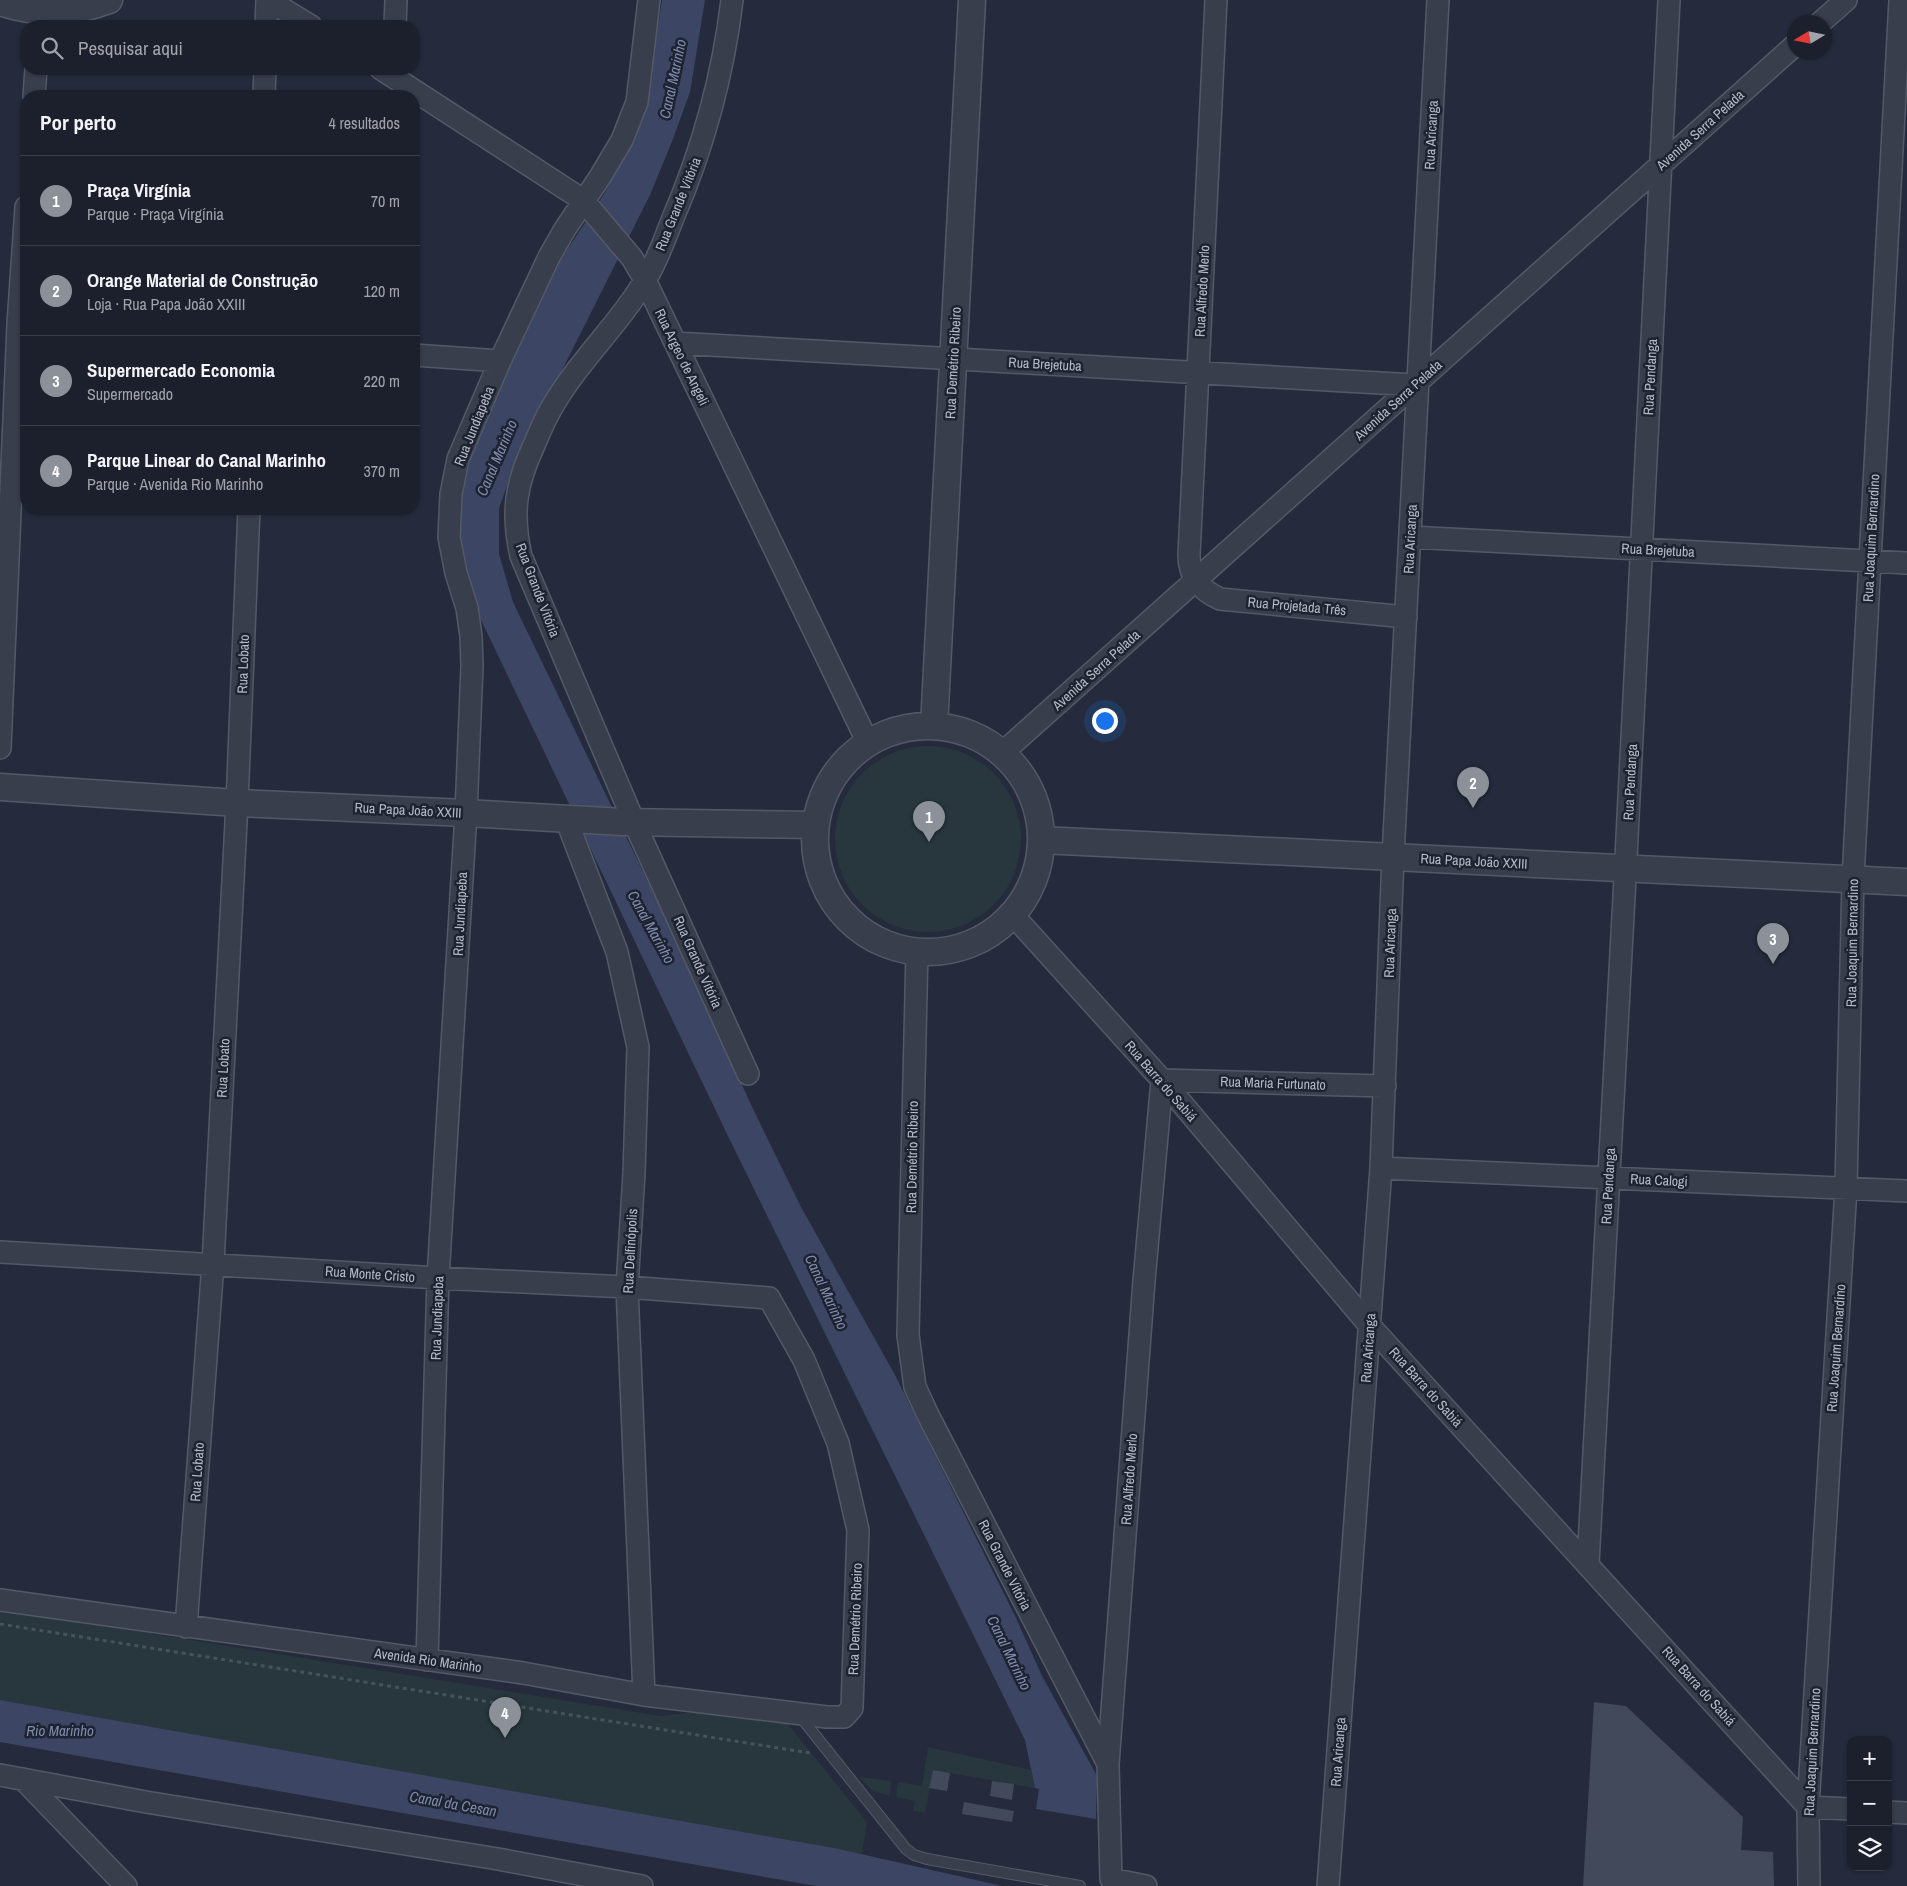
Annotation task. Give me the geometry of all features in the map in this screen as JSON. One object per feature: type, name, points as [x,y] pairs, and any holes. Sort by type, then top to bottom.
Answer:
[{"type":"street","points":[[0,2],[39,18],[95,5],[108,0]]},
{"type":"street","points":[[266,20],[268,0],[301,20]]},
{"type":"street","points":[[394,20],[396,0]]},
{"type":"street","points":[[588,205],[600,177],[622,140],[637,102],[649,0]]},
{"type":"street","name":"Rua Grande Vitória","points":[[732,0],[722,67],[700,151],[658,254],[630,304],[551,408],[524,468],[515,504],[517,539],[521,556],[629,822],[748,1074]]},
{"type":"street","name":"Rua Demétrio Ribeiro","points":[[934,726],[972,0]]},
{"type":"street","name":"Rua Alfredo Merlo","points":[[1195,581],[1189,564],[1189,554],[1216,0]]},
{"type":"street","name":"Rua Aricanga","points":[[1328,1886],[1381,1168],[1393,856],[1438,0]]},
{"type":"street","name":"Rua Pendanga","points":[[1588,1564],[1669,0]]},
{"type":"street","points":[[1829,15],[1846,0]]},
{"type":"street","name":"Rua Joaquim Bernardino","points":[[1809,1886],[1808,1807],[1846,1188],[1853,878],[1900,0]]},
{"type":"street","name":"Avenida Serra Pelada","points":[[1001,754],[1787,52]]},
{"type":"street","points":[[34,90],[36,75]]},
{"type":"street","points":[[264,90],[265,75]]},
{"type":"street","name":"Rua Argeo de Angeli","points":[[394,75],[416,90]]},
{"type":"street","name":"Rua Argeo de Angeli","points":[[420,92],[588,205],[632,258],[645,280],[868,743]]},
{"type":"street","name":"Rua Jundiapeba","points":[[427,1660],[438,1278],[466,813],[472,666],[471,636],[467,608],[456,573],[449,538],[450,494],[458,459],[500,361],[549,257],[588,205]]},
{"type":"street","points":[[0,748],[15,324],[20,271]]},
{"type":"street","name":"Rua Brejetuba","points":[[675,343],[1417,383]]},
{"type":"street","points":[[420,355],[500,361]]},
{"type":"street","name":"Rua Lobato","points":[[186,1627],[213,1263],[237,803],[249,515]]},
{"type":"street","name":"Rua Brejetuba","points":[[1410,537],[1907,563]]},
{"type":"street","name":"Rua Projetada Três","points":[[1195,581],[1206,592],[1220,599],[1406,617]]},
{"type":"street","points":[[934,726],[955,729],[970,734],[1001,754],[1018,772],[1030,793],[1038,816],[1041,840],[1038,867],[1028,892],[1012,914],[992,932],[969,944],[944,951],[917,951],[890,945],[866,932],[855,924],[836,904],[823,879],[819,866],[816,825],[817,812],[821,800],[832,778],[848,758],[878,737],[900,729],[934,726]]},
{"type":"street","name":"Rua Papa João XXIII","points":[[0,787],[237,803],[629,822],[816,825]]},
{"type":"street","name":"Rua Delfinópolis","points":[[571,819],[617,952],[638,1047],[627,1287],[644,1695]]},
{"type":"street","name":"Rua Papa João XXIII","points":[[1041,840],[1907,882]]},
{"type":"street","name":"Rua Barra do Sabiá","points":[[1012,914],[1162,1080],[1370,1326],[1808,1807]]},
{"type":"street","name":"Rua Demétrio Ribeiro","points":[[911,1362],[909,1325],[917,951]]},
{"type":"street","name":"Rua Alfredo Merlo","points":[[1109,1882],[1108,1764],[1144,1281],[1162,1080]]},
{"type":"street","name":"Rua Maria Furtunato","points":[[1162,1080],[1385,1086]]},
{"type":"street","name":"Rua Calogi","points":[[1381,1168],[1907,1190]]},
{"type":"street","name":"Rua Monte Cristo","points":[[0,1252],[213,1263],[438,1278],[627,1287],[769,1298]]},
{"type":"street","name":"Rua Demétrio Ribeiro","points":[[769,1298],[804,1360],[838,1442],[858,1530],[852,1708]]},
{"type":"street","name":"Rua Grande Vitória","points":[[911,1362],[915,1387],[928,1415],[1108,1764]]},
{"type":"street","name":"Avenida Rio Marinho","points":[[0,1600],[523,1673],[644,1695],[837,1718],[844,1717],[852,1708]]},
{"type":"street","points":[[0,1775],[146,1802],[498,1859],[642,1886]]},
{"type":"street","points":[[23,1779],[126,1886]]},
{"type":"street","points":[[1808,1807],[1847,1810]]},
{"type":"street","points":[[1892,1812],[1907,1813]]},
{"type":"street","points":[[1109,1882],[1146,1886]]},
{"type":"lane","points":[[799,1714],[906,1849],[914,1855],[927,1859],[1080,1886]]},
{"type":"path","points":[[0,1624],[833,1757]]},
{"type":"shaded area","points":[[919,746],[937,746],[964,753],[994,773],[1014,803],[1021,830],[1021,848],[1014,875],[994,905],[964,925],[937,932],[919,932],[901,928],[884,921],[869,911],[856,898],[846,883],[839,866],[835,848],[835,830],[839,812],[846,795],[856,780],[869,767],[884,757],[901,750]]},
{"type":"shaded area","points":[[0,1609],[661,1716],[705,1711],[787,1723],[867,1822],[862,1854],[0,1700]]},
{"type":"shaded area","points":[[928,1747],[1031,1770],[1035,1788],[933,1770],[925,1813],[913,1811],[915,1801],[896,1797],[898,1782],[922,1786]]},
{"type":"shaded area","points":[[859,1777],[891,1781],[890,1796],[872,1791]]},
{"type":"water","name":"Canal Marinho","points":[[662,0],[705,0],[690,92],[650,195],[515,464],[499,508],[499,554],[513,602],[676,940],[753,1109],[801,1207],[895,1375],[1016,1618],[1042,1676],[1097,1776],[1096,1819],[1036,1809],[1039,1789],[1035,1788],[1025,1740],[726,1132],[472,601],[455,525],[458,479],[538,294],[604,194],[633,141],[645,109]]},
{"type":"water","name":"Rio Marinho","points":[[0,1700],[839,1849],[1002,1886],[816,1886],[0,1742]]},
{"type":"building","points":[[1594,1702],[1626,1706],[1743,1817],[1741,1850],[1773,1852],[1774,1886],[1583,1886]]},
{"type":"building","points":[[933,1770],[950,1773],[947,1791],[929,1788]]},
{"type":"building","points":[[992,1781],[1014,1784],[1012,1800],[990,1796]]},
{"type":"building","points":[[964,1802],[1014,1811],[1012,1822],[962,1814]]},
{"type":"place","name":"Orange Material de Construção","points":[[1473,808]]},
{"type":"place","name":"Praça Virgínia","points":[[929,842]]},
{"type":"place","name":"Supermercado Economia","points":[[1773,964]]},
{"type":"place","name":"Parque Linear do Canal Marinho","points":[[505,1738]]},
{"type":"water label","name":"Canal da Cesan","points":[[453,1804]]}]
